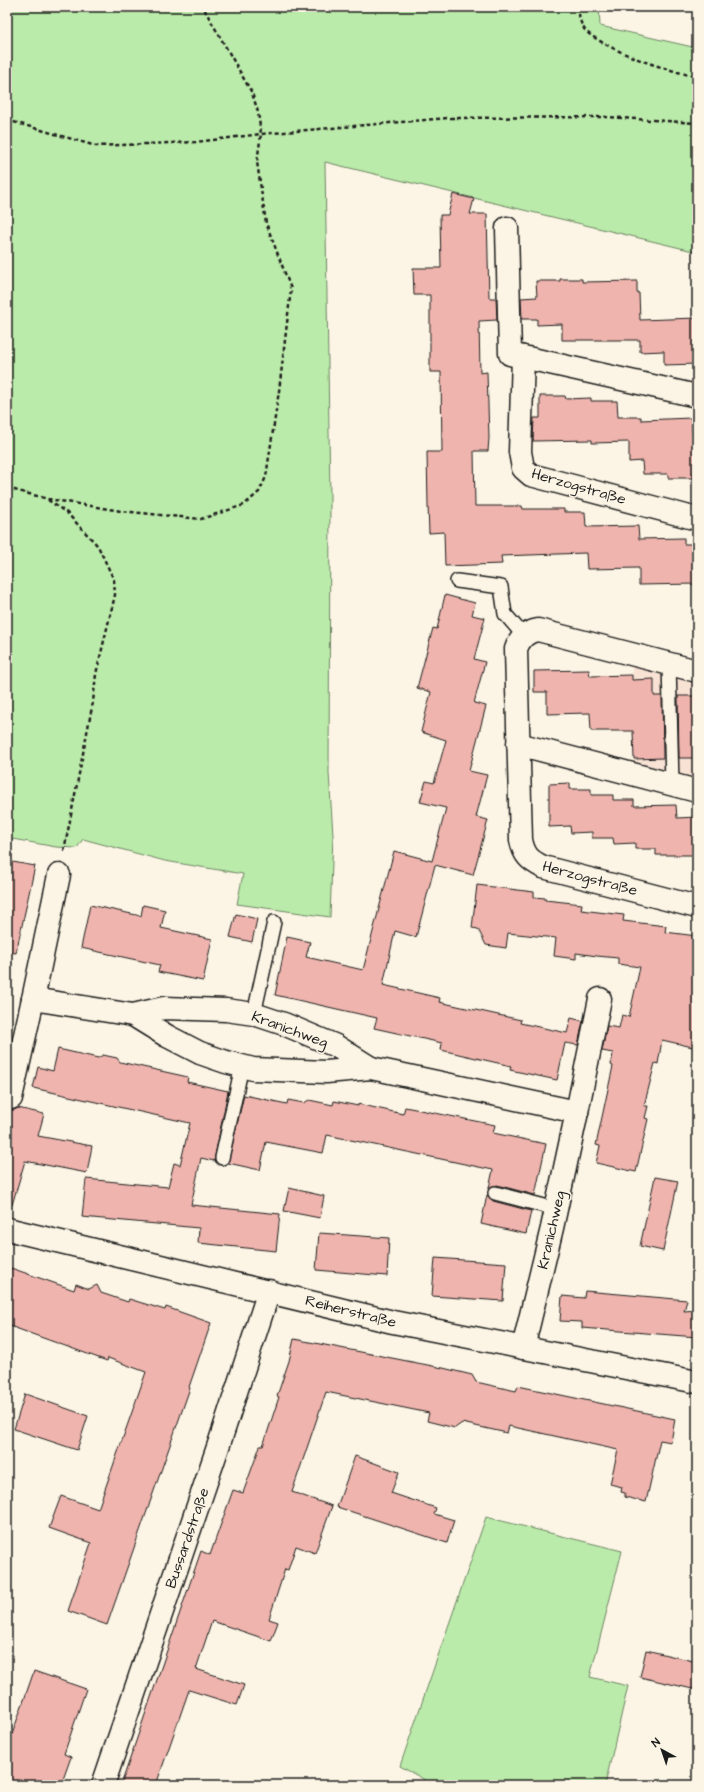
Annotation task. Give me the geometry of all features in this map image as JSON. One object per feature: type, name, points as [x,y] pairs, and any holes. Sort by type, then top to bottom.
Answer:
[{"type":"street","points":[[507,228],[510,354],[697,396]]},
{"type":"street","name":"Herzogstraße","points":[[522,357],[520,452],[523,468],[526,472],[532,475],[697,519]]},
{"type":"street","points":[[524,636],[533,631],[550,632],[697,671]]},
{"type":"street","name":"Herzogstraße","points":[[524,636],[516,649],[521,840],[525,855],[529,859],[543,866],[697,907]]},
{"type":"street","points":[[518,744],[697,790]]},
{"type":"street","points":[[10,1098],[33,999],[59,875]]},
{"type":"street","name":"Kranichweg","points":[[33,999],[133,1014],[164,1008],[226,1010],[254,1014],[284,1024],[336,1046],[370,1068]]},
{"type":"street","name":"Kranichweg","points":[[523,1348],[556,1209],[600,999]]},
{"type":"street","name":"Kranichweg","points":[[133,1014],[167,1036],[200,1053],[242,1066],[272,1070],[316,1072],[370,1068],[577,1112]]},
{"type":"street","name":"Reiherstraße","points":[[7,1229],[393,1322],[697,1382]]},
{"type":"street","name":"Bussardstraße","points":[[103,1785],[217,1452],[269,1291]]},
{"type":"lane","points":[[456,582],[501,587],[505,614],[524,636]]},
{"type":"lane","points":[[669,664],[672,784]]},
{"type":"lane","points":[[254,1014],[274,922]]},
{"type":"lane","points":[[222,1158],[242,1066]]},
{"type":"lane","points":[[495,1193],[556,1209]]},
{"type":"path","points":[[7,488],[48,499],[121,511],[201,519],[244,505],[259,492],[266,477],[279,391],[291,289],[266,223],[257,162],[261,134],[258,112],[252,93],[203,7]]},
{"type":"path","points":[[578,7],[579,16],[585,30],[596,39],[651,65],[697,77]]},
{"type":"path","points":[[7,120],[96,146],[196,142],[261,134],[448,118],[606,117],[697,123]]},
{"type":"path","points":[[48,499],[67,513],[98,546],[114,580],[115,595],[96,674],[94,702],[59,875]]},
{"type":"shaded area","points":[[632,665],[697,682],[697,780],[634,764]]},
{"type":"green space","points":[[7,7],[599,7],[600,26],[697,48],[697,252],[325,162],[330,497],[329,773],[333,835],[330,917],[237,904],[243,874],[165,861],[83,839],[77,848],[56,847],[7,838]]},
{"type":"green space","points":[[486,1517],[622,1551],[590,1677],[628,1686],[605,1785],[434,1785],[400,1766]]},
{"type":"building","points":[[453,194],[474,199],[470,214],[487,214],[489,298],[496,298],[497,320],[479,321],[480,373],[487,372],[489,438],[488,451],[474,451],[475,506],[522,506],[523,509],[564,509],[564,512],[585,512],[586,527],[638,526],[639,539],[684,538],[684,544],[697,544],[697,584],[639,585],[639,568],[587,569],[586,553],[501,556],[502,564],[445,566],[444,532],[429,533],[428,506],[427,452],[442,452],[441,372],[430,372],[430,295],[414,295],[413,268],[441,268],[440,215],[448,215]]},
{"type":"building","points":[[560,279],[582,279],[582,282],[637,281],[640,320],[697,318],[697,364],[664,365],[664,351],[640,352],[640,340],[562,340],[562,324],[537,325],[537,319],[522,319],[521,298],[537,297],[536,281],[560,281]]},
{"type":"building","points":[[540,396],[565,396],[566,399],[591,398],[591,401],[617,401],[618,417],[641,417],[641,420],[692,418],[692,432],[697,432],[697,473],[693,473],[693,478],[668,478],[668,474],[643,474],[642,461],[629,462],[629,442],[592,443],[592,440],[533,441],[534,418],[540,418]]},
{"type":"building","points":[[445,595],[475,603],[472,615],[485,618],[474,659],[485,662],[474,703],[486,706],[469,771],[487,775],[476,817],[488,820],[473,875],[435,865],[416,937],[395,931],[383,985],[440,998],[439,1002],[521,1020],[520,1023],[567,1033],[571,1018],[583,1021],[578,1045],[565,1043],[557,1080],[510,1070],[511,1066],[441,1050],[442,1043],[374,1028],[377,1018],[275,995],[287,937],[310,942],[306,957],[363,970],[394,851],[432,861],[446,808],[420,802],[426,781],[434,783],[446,740],[421,732],[431,692],[417,688],[433,628],[437,629]]},
{"type":"building","points":[[589,670],[590,676],[632,675],[632,680],[654,679],[654,696],[662,696],[663,758],[634,759],[633,731],[591,731],[590,713],[547,714],[547,692],[534,692],[534,671]]},
{"type":"building","points":[[678,696],[697,696],[697,758],[679,758]]},
{"type":"building","points":[[570,783],[570,789],[591,789],[591,795],[613,795],[613,800],[634,800],[634,806],[676,805],[677,818],[697,817],[697,855],[656,855],[656,849],[635,849],[635,843],[614,844],[613,838],[592,838],[592,832],[571,833],[570,826],[549,827],[549,784]]},
{"type":"building","points":[[7,861],[35,866],[16,953],[7,952]]},
{"type":"building","points":[[477,885],[534,892],[534,897],[545,898],[545,900],[582,904],[581,910],[624,915],[623,921],[666,926],[665,932],[697,936],[697,1048],[662,1040],[658,1064],[655,1063],[644,1106],[648,1106],[645,1118],[648,1119],[636,1172],[596,1163],[600,1146],[596,1145],[613,1066],[611,1065],[613,1053],[602,1051],[607,1026],[619,1028],[622,1015],[629,1017],[640,967],[618,964],[618,958],[576,953],[576,959],[554,956],[556,938],[508,933],[506,948],[486,945],[478,929],[472,928]]},
{"type":"building","points":[[90,905],[141,916],[143,905],[165,910],[161,928],[212,939],[203,981],[158,972],[160,965],[81,948]]},
{"type":"building","points":[[236,914],[257,919],[252,942],[230,937]]},
{"type":"building","points":[[58,1049],[98,1058],[103,1055],[117,1058],[120,1062],[188,1077],[187,1082],[228,1091],[214,1161],[201,1158],[191,1205],[280,1214],[276,1251],[198,1243],[199,1228],[82,1217],[86,1179],[168,1187],[174,1163],[180,1165],[190,1123],[33,1088],[38,1067],[53,1071]]},
{"type":"building","points":[[244,1095],[287,1104],[288,1100],[304,1103],[309,1100],[333,1105],[334,1101],[358,1106],[358,1104],[403,1114],[405,1107],[495,1125],[493,1133],[546,1144],[535,1195],[497,1185],[489,1188],[493,1170],[327,1135],[323,1153],[266,1142],[260,1170],[228,1163]]},
{"type":"building","points":[[18,1108],[44,1114],[38,1136],[92,1146],[87,1173],[25,1161],[12,1205],[7,1204],[7,1110],[14,1110]]},
{"type":"building","points":[[655,1177],[678,1181],[663,1251],[640,1246]]},
{"type":"building","points":[[289,1188],[324,1196],[320,1218],[284,1211]]},
{"type":"building","points":[[487,1195],[493,1201],[531,1211],[526,1234],[481,1224]]},
{"type":"building","points":[[319,1233],[389,1238],[387,1276],[316,1270]]},
{"type":"building","points":[[435,1258],[506,1263],[503,1301],[432,1296]]},
{"type":"building","points":[[11,1268],[74,1290],[76,1284],[89,1289],[97,1285],[101,1293],[128,1302],[129,1299],[165,1310],[166,1307],[211,1323],[189,1387],[190,1388],[107,1625],[68,1611],[91,1543],[49,1528],[61,1496],[98,1509],[146,1372],[108,1358],[107,1361],[7,1325],[7,1280]]},
{"type":"building","points":[[585,1291],[687,1300],[684,1311],[697,1310],[697,1337],[582,1328],[582,1322],[560,1321],[562,1296],[584,1298]]},
{"type":"building","points":[[294,1339],[443,1368],[472,1375],[476,1382],[516,1391],[518,1386],[675,1419],[671,1442],[660,1440],[646,1502],[625,1497],[625,1493],[621,1492],[622,1487],[610,1484],[618,1450],[509,1426],[507,1433],[462,1423],[455,1428],[427,1421],[429,1413],[326,1392],[292,1492],[332,1506],[315,1553],[296,1546],[288,1570],[285,1569],[269,1619],[278,1622],[271,1641],[212,1621],[196,1669],[244,1685],[237,1705],[189,1690],[156,1785],[121,1785],[201,1551],[210,1555],[233,1490],[243,1493],[260,1446],[263,1446],[279,1397],[277,1396],[289,1361]]},
{"type":"building","points":[[25,1394],[88,1416],[77,1450],[14,1429]]},
{"type":"building","points":[[355,1456],[399,1472],[391,1493],[436,1508],[434,1514],[454,1520],[447,1543],[337,1507]]},
{"type":"building","points":[[646,1650],[697,1662],[697,1690],[640,1677]]},
{"type":"building","points":[[34,1671],[86,1689],[64,1754],[71,1757],[61,1785],[7,1785],[7,1749]]}]
